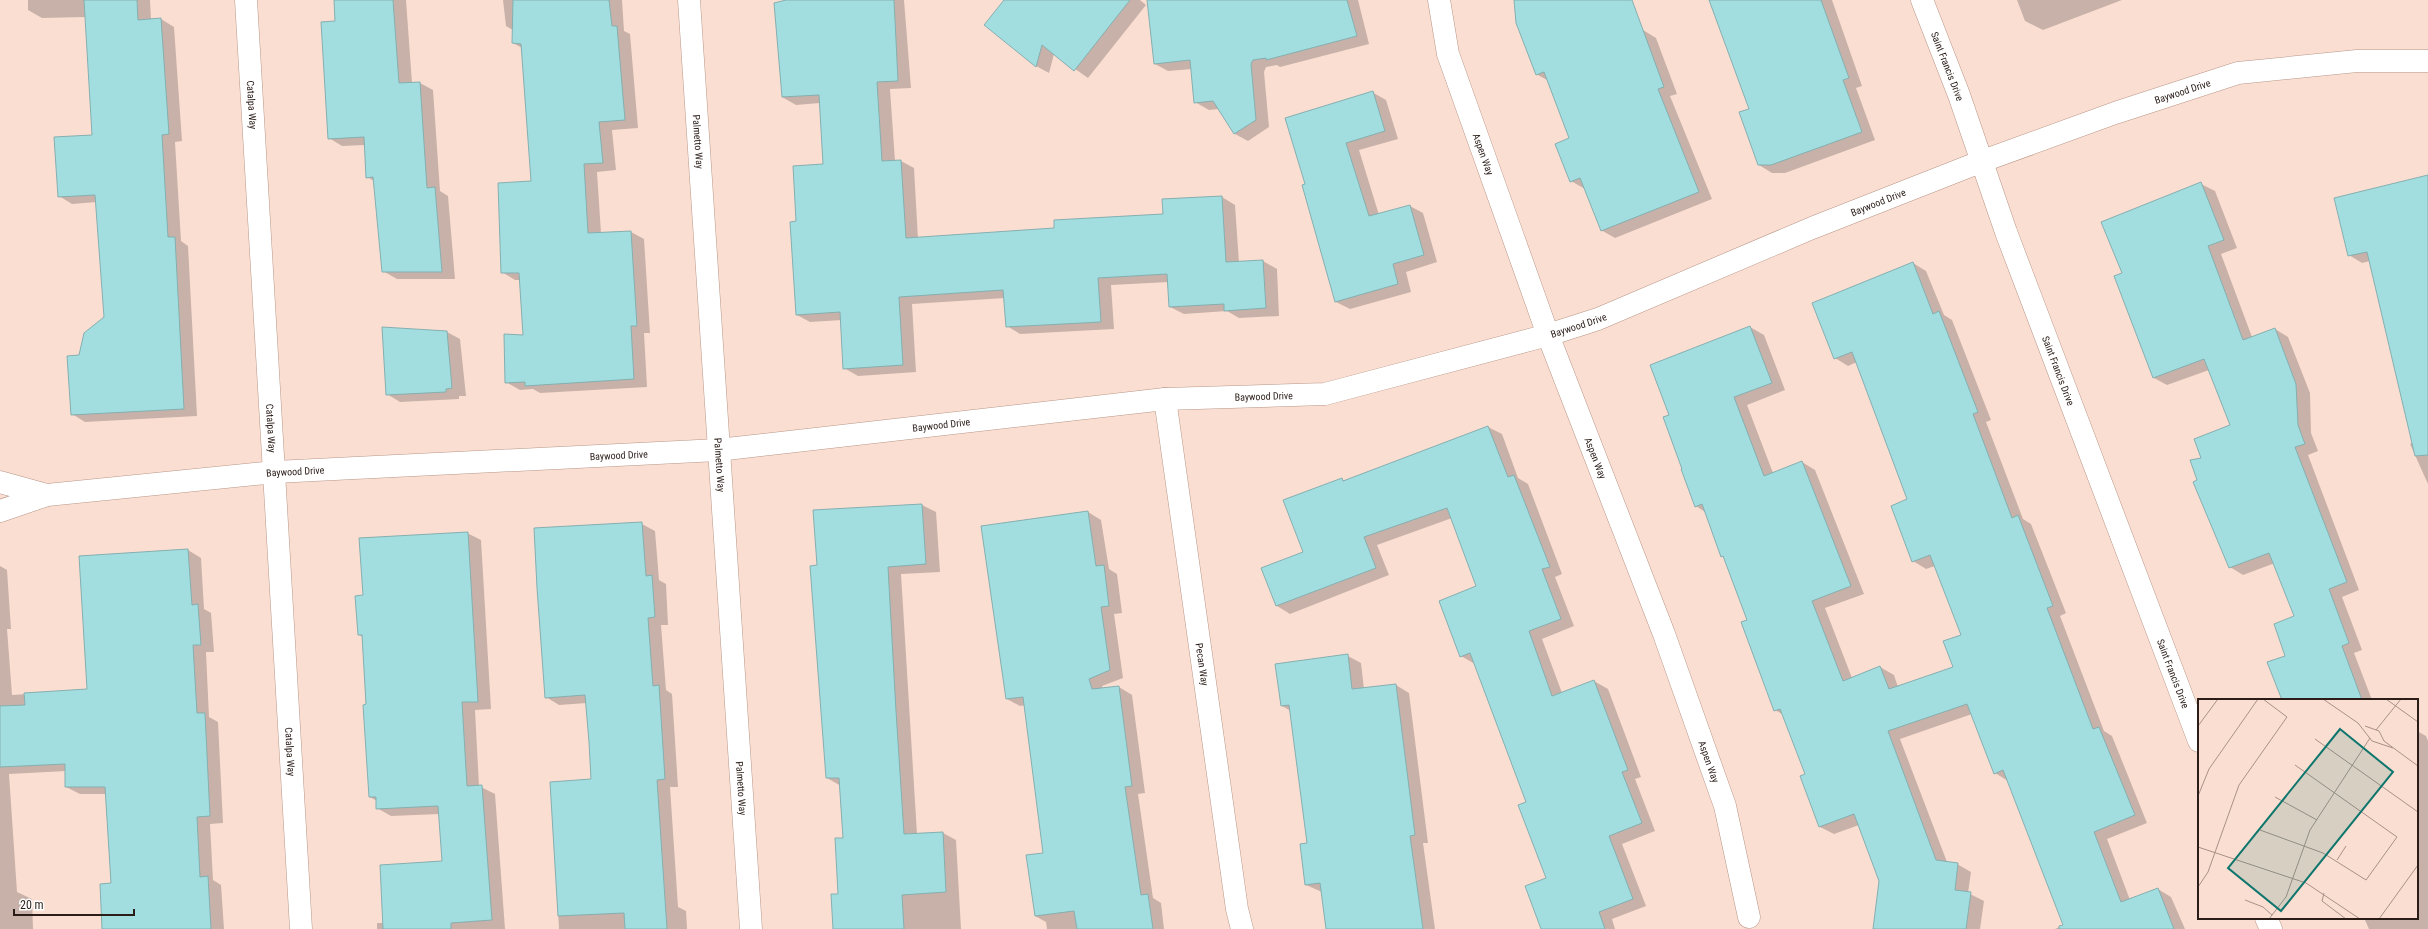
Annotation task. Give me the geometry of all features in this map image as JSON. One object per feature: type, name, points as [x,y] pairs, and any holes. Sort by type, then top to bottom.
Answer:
[{"type":"street","name":"Catalpa Way","points":[[246,0],[301,929]]},
{"type":"street","name":"Palmetto Way","points":[[689,0],[751,929]]},
{"type":"street","name":"Aspen Way","points":[[1439,0],[1448,54],[1548,335],[1664,634],[1725,806],[1749,917]]},
{"type":"street","name":"Saint Francis Drive","points":[[1922,0],[1958,95],[1980,162],[2198,738]]},
{"type":"street","name":"Baywood Drive","points":[[0,511],[47,495],[275,472],[718,450],[1165,399],[1325,394],[1548,335],[1598,319],[1812,228],[1980,162],[2115,113],[2238,73],[2357,61],[2428,62]]},
{"type":"street","name":"Pecan Way","points":[[1165,399],[1237,909],[1242,929]]},
{"type":"street","name":"Baywood Drive","points":[[0,482],[47,495]]},
{"type":"street","points":[[2266,919],[2270,929]]},
{"type":"building","points":[[84,0],[137,0],[138,20],[161,18],[169,134],[162,135],[168,237],[175,237],[184,409],[71,415],[67,356],[79,355],[84,333],[104,317],[95,195],[58,197],[54,137],[92,135]]},
{"type":"building","points":[[334,0],[393,0],[399,83],[420,82],[427,188],[435,187],[442,272],[382,272],[373,177],[366,178],[364,137],[328,139],[321,22],[335,21]]},
{"type":"building","points":[[513,0],[609,0],[612,26],[617,26],[625,120],[599,122],[603,163],[584,164],[588,233],[631,231],[637,326],[631,326],[634,379],[525,386],[525,382],[505,383],[504,334],[523,335],[519,273],[501,273],[498,183],[531,181],[521,44],[512,43]]},
{"type":"building","points":[[786,0],[894,0],[898,81],[877,82],[882,161],[901,160],[906,238],[1054,228],[1054,220],[1163,214],[1162,199],[1222,196],[1226,262],[1263,260],[1266,308],[1224,311],[1224,304],[1169,307],[1167,274],[1098,278],[1101,322],[1006,327],[1003,290],[899,297],[903,365],[843,369],[840,312],[796,315],[790,222],[796,221],[793,166],[823,164],[819,95],[782,97],[774,3]]},
{"type":"building","points":[[1004,0],[1130,0],[1074,71],[1042,45],[1036,67],[984,25]]},
{"type":"building","points":[[1147,0],[1347,0],[1357,36],[1266,60],[1266,58],[1253,60],[1251,64],[1256,120],[1234,134],[1213,101],[1194,103],[1190,60],[1154,64]]},
{"type":"building","points":[[1514,0],[1632,0],[1664,87],[1658,89],[1699,192],[1601,231],[1580,178],[1570,182],[1555,144],[1569,138],[1544,72],[1536,75],[1516,23]]},
{"type":"building","points":[[1709,0],[1821,0],[1849,78],[1843,80],[1862,132],[1771,165],[1758,165],[1739,112],[1749,109]]},
{"type":"building","points":[[1373,91],[1385,131],[1346,143],[1369,216],[1410,205],[1424,255],[1393,264],[1398,284],[1335,302],[1302,185],[1305,184],[1285,118]]},
{"type":"building","points":[[2428,175],[2428,455],[2415,456],[2367,252],[2348,256],[2334,198]]},
{"type":"building","points":[[2201,182],[2224,240],[2208,246],[2243,340],[2275,328],[2296,384],[2298,425],[2305,444],[2295,447],[2347,582],[2329,589],[2349,643],[2342,646],[2362,699],[2282,699],[2267,662],[2285,656],[2274,624],[2294,616],[2269,553],[2229,568],[2193,482],[2197,480],[2190,460],[2201,458],[2194,439],[2230,425],[2204,359],[2153,378],[2114,276],[2122,273],[2101,222]]},
{"type":"building","points":[[1913,262],[1933,314],[1939,311],[1978,412],[1973,414],[2012,518],[2018,515],[2053,606],[2047,608],[2093,729],[2099,727],[2135,815],[2094,832],[2121,902],[2158,888],[2174,929],[2059,929],[2059,926],[2063,925],[2003,770],[1994,774],[1967,704],[1888,731],[1936,860],[1958,863],[1955,890],[1971,892],[1966,929],[1873,929],[1879,881],[1854,814],[1819,827],[1800,776],[1805,774],[1780,709],[1774,711],[1741,622],[1747,620],[1723,556],[1721,557],[1702,504],[1695,507],[1681,469],[1663,417],[1669,415],[1650,365],[1750,326],[1772,383],[1734,397],[1764,476],[1802,461],[1851,586],[1812,601],[1843,681],[1880,666],[1889,689],[1953,667],[1943,641],[1961,635],[1930,555],[1912,562],[1891,506],[1907,499],[1852,352],[1834,359],[1812,303]]},
{"type":"building","points":[[382,327],[447,331],[452,388],[446,389],[446,392],[386,395]]},
{"type":"building","points":[[1488,426],[1508,477],[1514,475],[1550,567],[1542,569],[1561,619],[1529,631],[1552,696],[1594,680],[1628,770],[1622,772],[1642,823],[1609,836],[1633,899],[1599,912],[1605,929],[1541,929],[1525,886],[1546,878],[1518,805],[1526,802],[1470,653],[1460,657],[1439,601],[1476,586],[1447,508],[1364,537],[1376,568],[1276,606],[1261,568],[1303,552],[1283,500],[1342,478],[1343,481]]},
{"type":"building","points":[[922,504],[926,564],[888,567],[896,711],[904,834],[943,832],[946,892],[902,895],[904,929],[833,929],[831,894],[838,894],[835,838],[843,838],[839,778],[826,778],[810,566],[817,565],[813,510]]},
{"type":"building","points":[[1088,511],[1096,566],[1104,565],[1109,606],[1101,607],[1110,670],[1089,679],[1092,689],[1119,686],[1132,786],[1125,787],[1141,895],[1148,894],[1153,929],[1077,929],[1074,911],[1035,916],[1026,855],[1043,853],[1023,697],[1006,699],[981,526]]},
{"type":"building","points":[[642,522],[646,576],[652,575],[655,617],[648,618],[653,686],[659,685],[665,779],[657,780],[667,929],[625,929],[624,913],[558,916],[550,782],[591,779],[589,742],[585,695],[545,698],[537,588],[534,528]]},
{"type":"building","points":[[468,532],[478,702],[462,702],[467,786],[482,785],[492,920],[451,923],[451,929],[383,929],[380,865],[442,861],[438,806],[376,809],[376,797],[369,797],[363,705],[366,704],[362,635],[358,635],[355,596],[363,595],[359,538]]},
{"type":"building","points":[[188,549],[192,605],[198,604],[201,645],[193,645],[197,713],[205,713],[210,816],[197,817],[200,877],[208,876],[211,929],[102,929],[100,884],[111,883],[105,787],[65,787],[65,764],[0,767],[0,706],[25,705],[24,693],[87,689],[79,556]]},
{"type":"building","points":[[1348,654],[1352,689],[1396,684],[1415,835],[1410,836],[1423,929],[1326,929],[1320,883],[1305,885],[1300,844],[1307,843],[1289,705],[1281,706],[1275,664]]}]
